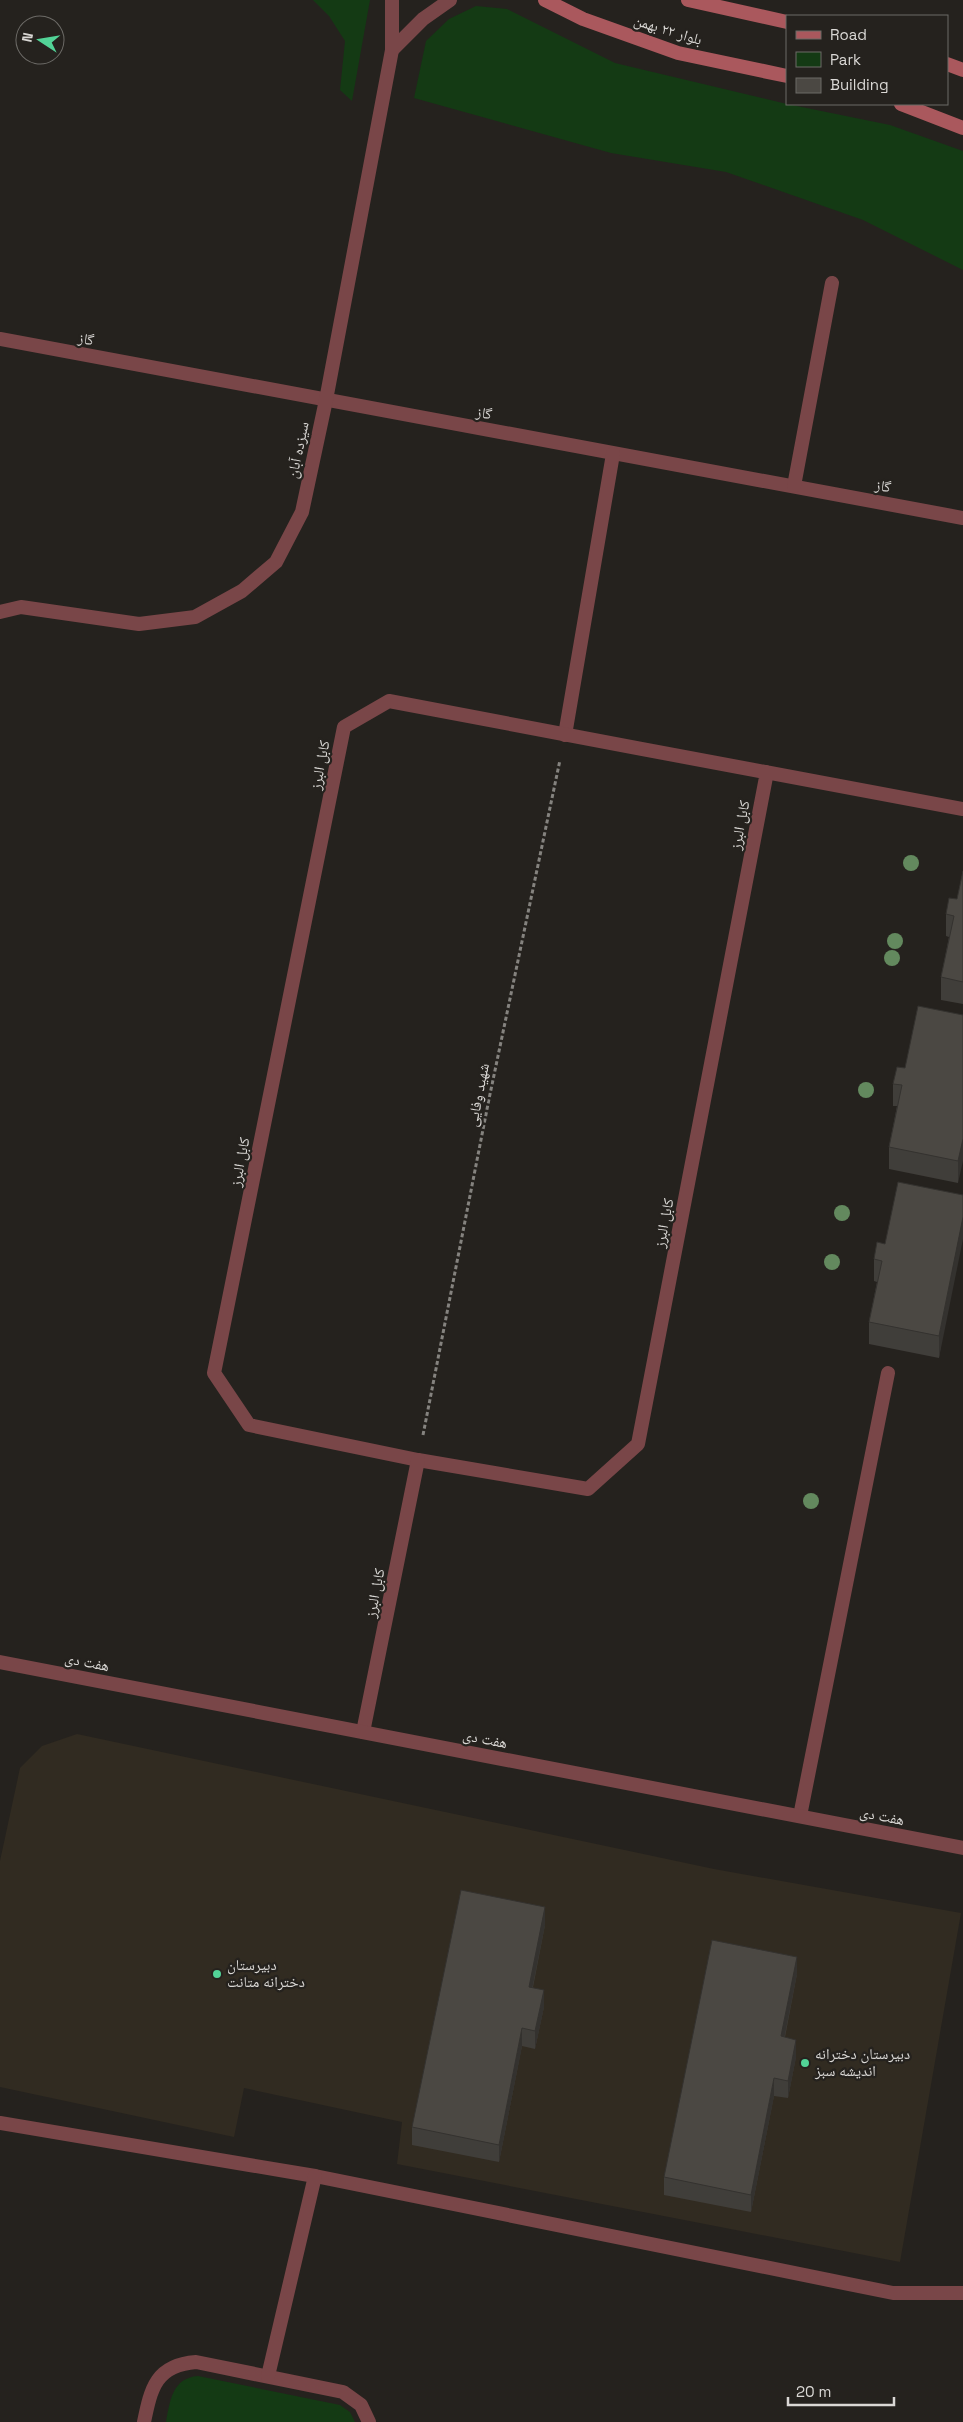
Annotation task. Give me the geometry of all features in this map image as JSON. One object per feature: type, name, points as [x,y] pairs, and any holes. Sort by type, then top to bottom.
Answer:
[{"type":"main road","name":"بلوار ۲۲ بهمن","points":[[545,0],[583,19],[678,53],[786,76]]},
{"type":"main road","points":[[688,0],[786,22]]},
{"type":"main road","points":[[904,105],[963,128]]},
{"type":"street","name":"سیزده آبان","points":[[0,612],[21,607],[139,624],[195,617],[242,592],[276,562],[302,512],[326,400],[392,50],[392,0]]},
{"type":"street","points":[[392,50],[423,19],[450,0]]},
{"type":"street","points":[[794,486],[832,283]]},
{"type":"street","name":"گاز","points":[[0,339],[963,518]]},
{"type":"street","points":[[613,454],[565,735],[963,809]]},
{"type":"street","name":"کابل البرز","points":[[565,735],[389,701],[344,728],[214,1373],[249,1425],[418,1460],[588,1488],[638,1444],[767,772]]},
{"type":"street","points":[[800,1816],[888,1373]]},
{"type":"street","name":"کابل البرز","points":[[363,1732],[418,1460]]},
{"type":"street","name":"هفت دی","points":[[0,1662],[963,1848]]},
{"type":"street","points":[[0,2123],[315,2176],[893,2293],[963,2293]]},
{"type":"street","points":[[268,2376],[315,2176]]},
{"type":"street","points":[[144,2422],[150,2393],[156,2382],[173,2367],[196,2362],[343,2392],[361,2405],[369,2422]]},
{"type":"path","name":"شهید وفایی","points":[[418,1460],[489,1099],[565,735]]},
{"type":"shaded area","points":[[77,1734],[714,1869],[961,1913],[900,2262],[397,2164],[402,2122],[244,2088],[234,2137],[0,2087],[0,1861],[20,1768],[42,1746]]},
{"type":"green space","points":[[313,0],[370,0],[352,101],[340,90],[345,41],[329,16]]},
{"type":"green space","points":[[476,6],[507,9],[615,63],[786,105],[890,125],[963,151],[963,270],[863,220],[726,172],[611,153],[414,98],[426,41],[449,19]]},
{"type":"green space","points":[[198,2376],[340,2405],[350,2412],[355,2422],[166,2422],[171,2399],[178,2386],[189,2378]]},
{"type":"building","points":[[963,871],[963,982],[941,977],[954,916],[946,914],[949,898],[957,899]]},
{"type":"building","points":[[918,1006],[963,1015],[963,1139],[958,1161],[889,1147],[902,1085],[893,1084],[897,1067],[905,1068]]},
{"type":"building","points":[[898,1182],[963,1195],[963,1217],[939,1336],[869,1322],[882,1261],[874,1259],[877,1242],[885,1244]]},
{"type":"building","points":[[461,1890],[545,1907],[529,1987],[544,1990],[535,2031],[522,2028],[499,2145],[412,2127]]},
{"type":"building","points":[[712,1940],[797,1957],[781,2036],[796,2040],[788,2081],[774,2078],[751,2195],[664,2177]]},
{"type":"place","name":"دبیرستان دخترانه متانت","points":[[217,1974]]},
{"type":"place","name":"دبیرستان دخترانه اندیشه سبز","points":[[805,2063]]}]
